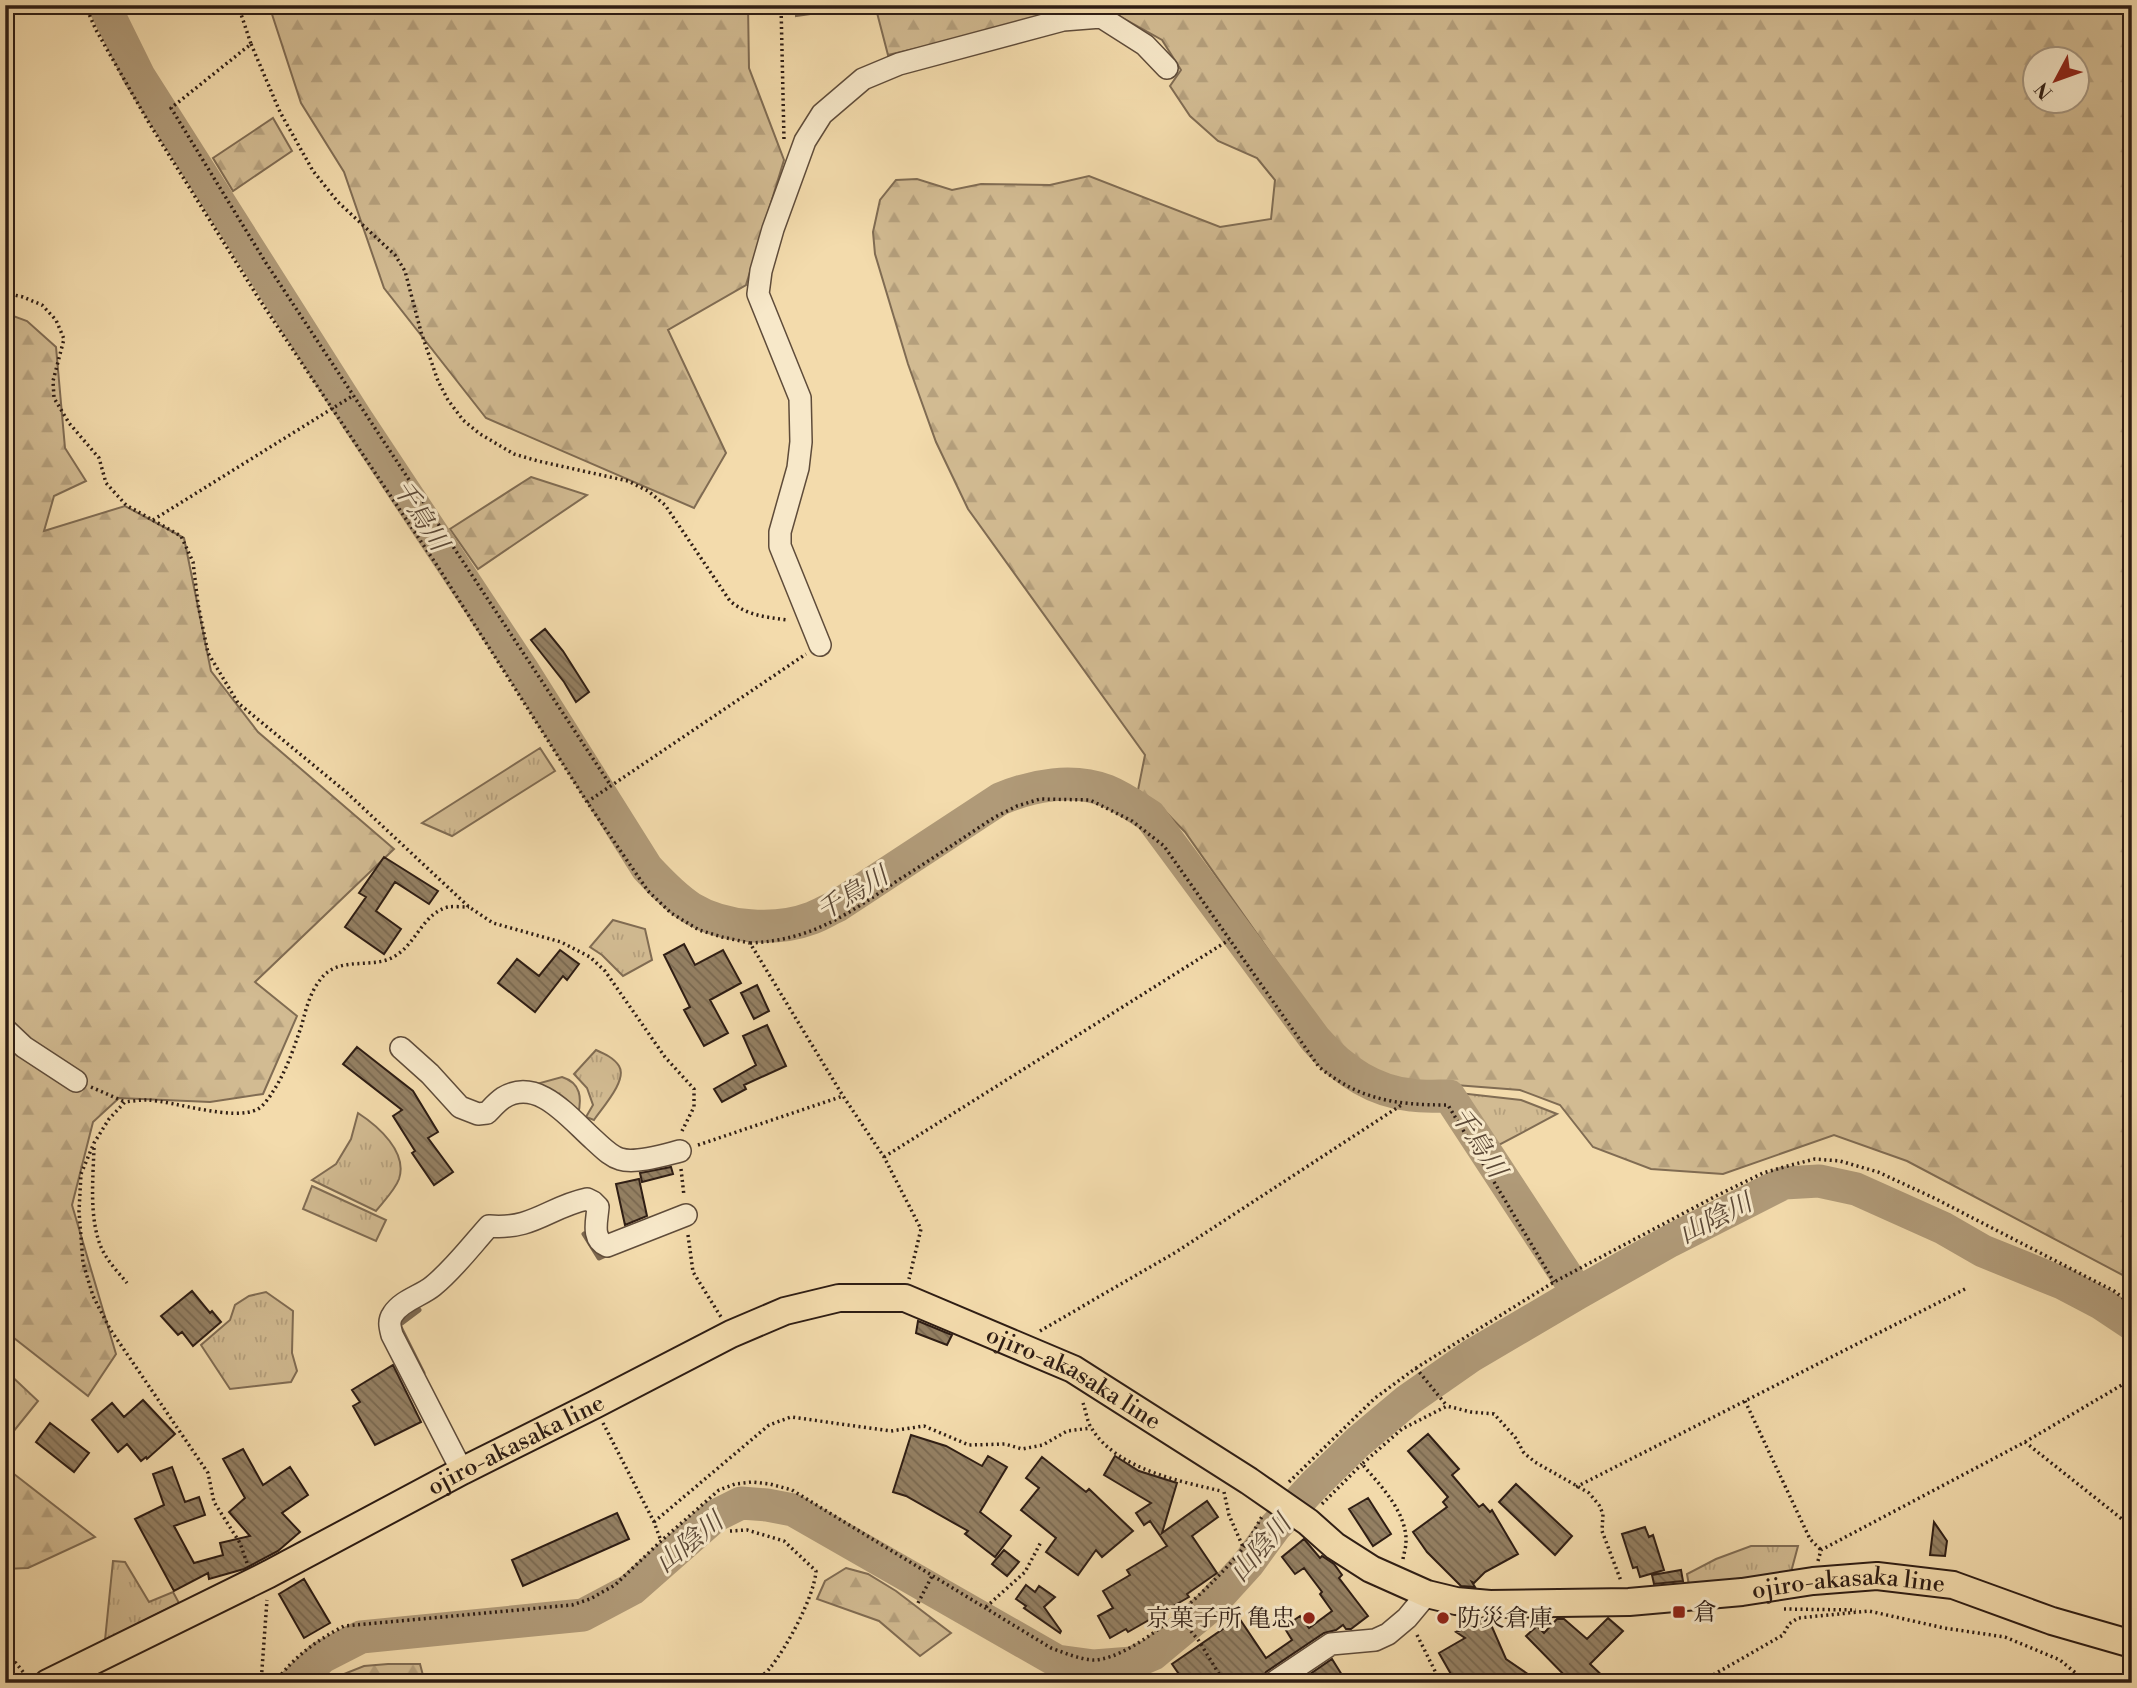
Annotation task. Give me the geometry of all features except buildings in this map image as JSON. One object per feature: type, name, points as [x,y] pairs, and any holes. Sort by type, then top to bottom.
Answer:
[{"type":"main road","name":"ojiro-akasaka line","points":[[48,1683],[262,1577],[462,1471],[732,1334],[785,1311],[839,1298],[905,1298],[1073,1369],[1276,1500],[1335,1546],[1371,1569],[1426,1594],[1456,1601],[1490,1604],[1629,1602],[1877,1576],[1953,1585],[2052,1621],[2132,1644]]},
{"type":"street","points":[[820,646],[780,546],[780,532],[798,468],[801,442],[800,398],[758,294],[761,271],[773,229],[805,141],[822,114],[863,79],[899,64],[1063,20],[1101,17],[1145,46],[1167,68]]},
{"type":"street","points":[[5,1028],[24,1046],[76,1081]]},
{"type":"street","points":[[401,1048],[430,1073],[460,1107],[478,1114],[487,1113],[508,1095],[529,1091],[551,1101],[605,1150],[622,1160],[680,1152]]},
{"type":"street","points":[[462,1471],[392,1335],[389,1324],[392,1315],[403,1303],[430,1289],[445,1276],[489,1226],[522,1224],[587,1199],[598,1207],[596,1237],[600,1243],[607,1245],[686,1215]]},
{"type":"street","points":[[1273,1683],[1331,1644],[1375,1640],[1388,1634],[1407,1618],[1426,1594]]},
{"type":"path","points":[[85,5],[96,30],[149,123],[259,299],[438,567],[587,802],[648,891],[671,913],[699,930],[750,943],[788,938],[840,919],[995,817],[1017,806],[1040,799],[1090,800],[1132,821],[1164,846],[1319,1067],[1355,1091],[1377,1099],[1403,1104],[1448,1105],[1554,1282]]},
{"type":"path","points":[[238,5],[251,44],[280,112],[313,171],[338,202],[394,255],[405,271],[421,332],[438,381],[463,419],[480,434],[514,454],[628,481],[648,491],[665,505],[730,601],[741,610],[754,615],[812,624]]},
{"type":"path","points":[[781,5],[784,139]]},
{"type":"path","points":[[251,44],[171,108],[267,263],[611,786]]},
{"type":"path","points":[[5,293],[42,305],[56,320],[64,339],[54,382],[54,398],[69,423],[99,458],[106,483],[126,505],[181,536],[193,562],[208,653],[238,703],[345,791],[469,907],[493,923],[574,947],[590,957],[604,971],[664,1057],[694,1089],[694,1107],[678,1138],[693,1272],[732,1334]]},
{"type":"path","points":[[153,520],[354,395]]},
{"type":"path","points":[[587,802],[820,646]]},
{"type":"path","points":[[76,1081],[125,1102],[146,1100],[223,1112],[257,1109],[269,1098],[279,1082],[320,978],[333,969],[348,964],[393,958],[402,952],[435,913],[447,907],[469,907]]},
{"type":"path","points":[[884,1157],[1229,940]]},
{"type":"path","points":[[750,943],[843,1096],[884,1157],[921,1229],[905,1298]]},
{"type":"path","points":[[680,1152],[843,1096]]},
{"type":"path","points":[[125,1102],[109,1119],[94,1143],[81,1174],[79,1238],[83,1263],[93,1296],[110,1329],[208,1473],[214,1502],[262,1577],[261,1683]]},
{"type":"path","points":[[1017,1345],[1176,1252],[1403,1104]]},
{"type":"path","points":[[94,1143],[94,1214],[100,1245],[109,1262],[127,1283]]},
{"type":"path","points":[[275,1683],[293,1660],[318,1640],[344,1626],[572,1605],[590,1599],[615,1586],[719,1490],[752,1482],[792,1490],[1052,1648],[1094,1660],[1115,1655],[1134,1646],[1177,1614],[1220,1573],[1243,1547],[1276,1500],[1376,1398],[1416,1368],[1554,1282],[1763,1173],[1815,1159],[1840,1161],[1901,1182],[2114,1291],[2132,1305]]},
{"type":"path","points":[[1576,1487],[1965,1289]]},
{"type":"path","points":[[1416,1368],[1447,1406],[1494,1414],[1524,1453],[1589,1493],[1603,1514],[1602,1531],[1629,1602]]},
{"type":"path","points":[[1073,1369],[1091,1428],[1108,1448],[1145,1470],[1224,1492],[1229,1515],[1243,1547]]},
{"type":"path","points":[[1813,1581],[1821,1550],[2025,1442],[2132,1379]]},
{"type":"path","points":[[1745,1401],[1810,1539],[1821,1550]]},
{"type":"path","points":[[594,1405],[654,1522],[661,1541]]},
{"type":"path","points":[[1305,1521],[1362,1464],[1402,1429],[1447,1406]]},
{"type":"path","points":[[654,1522],[769,1425],[791,1417],[891,1431],[924,1426],[969,1446],[1004,1444],[1022,1449],[1043,1444],[1067,1431],[1091,1428]]},
{"type":"path","points":[[2025,1442],[2132,1527]]},
{"type":"path","points":[[1362,1464],[1386,1492],[1401,1519],[1406,1540],[1398,1583]]},
{"type":"path","points":[[730,1531],[747,1530],[784,1541],[816,1571],[815,1583],[796,1626],[770,1668],[753,1683]]},
{"type":"path","points":[[986,1607],[1025,1572],[1041,1542]]},
{"type":"path","points":[[918,1602],[932,1576]]},
{"type":"path","points":[[1699,1683],[1783,1635],[1789,1624],[1798,1618],[1869,1611],[1944,1629],[2005,1637],[2060,1660],[2088,1683]]},
{"type":"path","points":[[1177,1614],[1227,1683]]},
{"type":"path","points":[[1407,1618],[1441,1683]]},
{"type":"path","points":[[5,1657],[16,1663],[27,1677],[27,1683]]},
{"type":"green space","points":[[269,5],[748,5],[749,68],[784,160],[746,285],[668,330],[726,453],[694,508],[486,418],[384,288],[344,172],[301,103]]},
{"type":"green space","points":[[796,5],[872,5],[796,16]]},
{"type":"green space","points":[[875,5],[2132,5],[2132,1280],[1907,1161],[1834,1135],[1723,1174],[1651,1169],[1593,1147],[1560,1105],[1520,1090],[1403,1081],[1371,1069],[1331,1039],[1185,832],[1161,807],[1138,790],[1145,755],[968,509],[936,442],[908,364],[875,254],[873,232],[880,200],[896,180],[917,179],[952,190],[981,184],[1050,185],[1089,176],[1220,227],[1271,219],[1275,180],[1257,158],[1218,141],[1190,116],[1170,86],[1181,70],[1162,40],[1103,7],[888,55]]},
{"type":"green space","points":[[273,118],[292,151],[233,191],[213,158]]},
{"type":"green space","points":[[5,313],[27,321],[56,347],[65,448],[86,481],[54,496],[44,531],[125,506],[184,538],[211,671],[258,732],[394,849],[255,982],[297,1016],[263,1094],[210,1102],[119,1098],[93,1122],[72,1205],[116,1354],[88,1396],[5,1331]]},
{"type":"green space","points":[[531,477],[587,495],[478,569],[450,529]]},
{"type":"green space","points":[[540,748],[555,771],[452,836],[422,823]]},
{"type":"green space","points":[[613,920],[645,929],[652,960],[623,976],[590,947]]},
{"type":"green space","points":[[596,1050],[615,1061],[621,1072],[617,1086],[594,1120],[586,1117],[593,1105],[587,1088],[574,1074]]},
{"type":"green space","points":[[562,1077],[573,1083],[579,1092],[578,1115],[529,1086]]},
{"type":"green space","points":[[1459,1093],[1521,1100],[1557,1114],[1497,1146]]},
{"type":"green space","points":[[358,1113],[389,1141],[399,1159],[401,1169],[392,1192],[376,1211],[312,1180],[336,1164],[351,1139]]},
{"type":"green space","points":[[312,1186],[386,1220],[376,1241],[303,1209]]},
{"type":"green space","points":[[266,1292],[293,1311],[292,1353],[297,1371],[291,1382],[230,1389],[201,1345],[230,1320],[235,1305],[249,1296]]},
{"type":"green space","points":[[5,1370],[38,1401],[5,1442]]},
{"type":"green space","points":[[5,1467],[95,1537],[28,1568],[5,1569]]},
{"type":"green space","points":[[1751,1546],[1798,1546],[1791,1572],[1689,1586],[1687,1574],[1716,1559]]},
{"type":"green space","points":[[113,1561],[125,1562],[149,1602],[173,1592],[179,1603],[105,1640]]},
{"type":"green space","points":[[846,1568],[868,1574],[896,1591],[951,1633],[920,1656],[879,1621],[817,1599],[825,1581]]},
{"type":"green space","points":[[420,1664],[425,1683],[343,1683],[339,1676],[364,1666]]},
{"type":"waterway","name":"千鳥川","points":[[104,5],[139,76],[356,418],[522,669],[647,868],[673,894],[704,915],[734,924],[766,926],[798,922],[837,906],[1000,799],[1039,787],[1067,784],[1094,787],[1113,793],[1150,816],[1315,1039],[1335,1059],[1357,1076],[1383,1089],[1416,1096],[1449,1096],[1578,1293]]},
{"type":"waterway","name":"山陰川","points":[[295,1683],[322,1657],[361,1637],[583,1615],[632,1589],[715,1516],[741,1503],[793,1510],[1057,1661],[1094,1666],[1132,1663],[1153,1654],[1208,1608],[1248,1564],[1275,1527],[1316,1483],[1358,1442],[1408,1400],[1471,1356],[1578,1293],[1670,1241],[1784,1183],[1819,1181],[1856,1189],[1943,1228],[1983,1251],[2062,1283],[2132,1324]]},
{"type":"waterway","points":[[584,1234],[599,1258],[608,1254]]},
{"type":"waterway","points":[[419,1310],[399,1325],[423,1373]]},
{"type":"place","name":"倉","points":[[1679,1612]]},
{"type":"place","name":"京菓子所 亀忠","points":[[1309,1618]]},
{"type":"place","name":"防災倉庫","points":[[1443,1618]]}]
